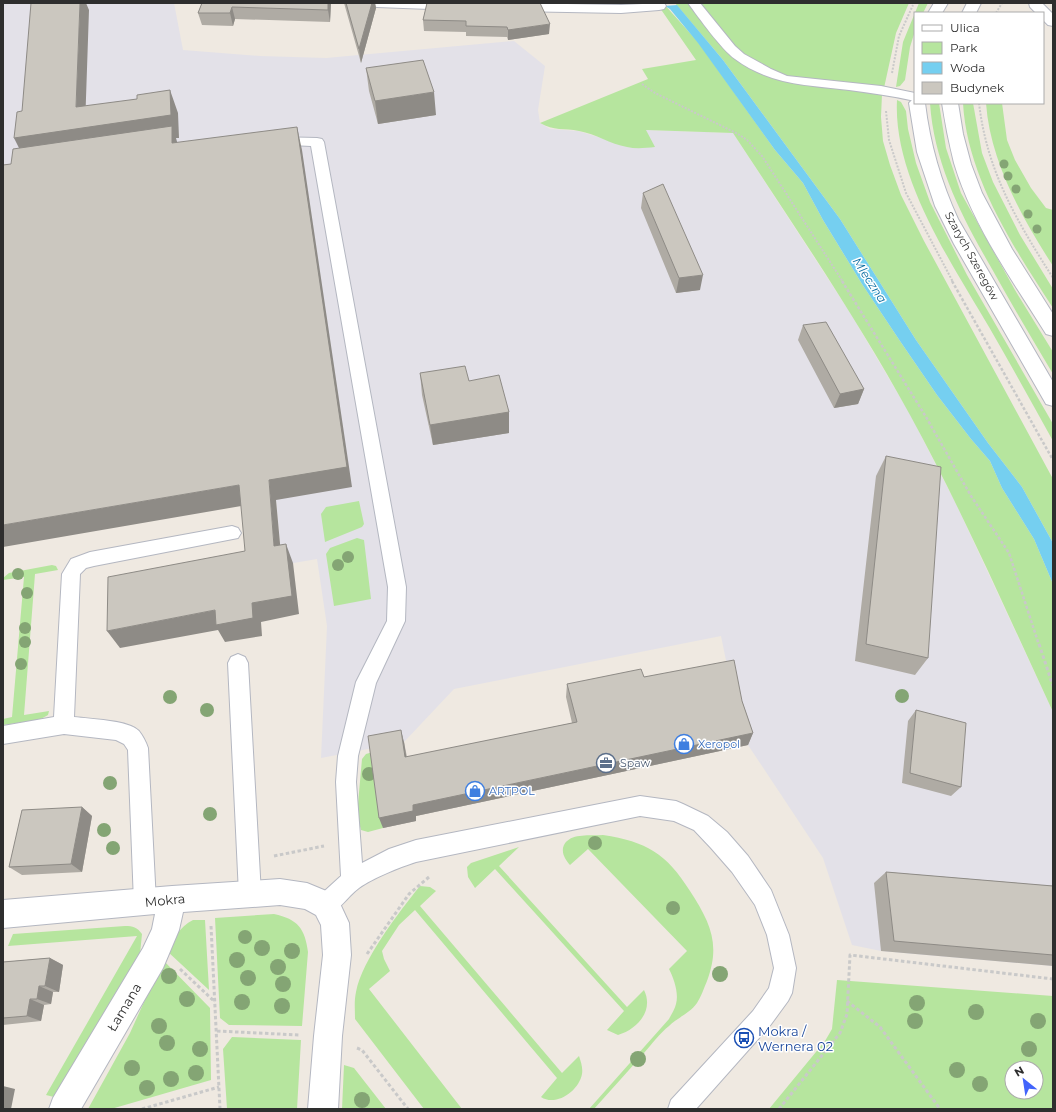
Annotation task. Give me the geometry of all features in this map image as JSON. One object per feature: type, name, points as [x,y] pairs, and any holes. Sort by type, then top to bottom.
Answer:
[{"type":"main road","points":[[377,3],[472,6]]},
{"type":"main road","points":[[936,12],[941,3]]},
{"type":"main road","points":[[970,12],[974,3]]},
{"type":"main road","points":[[1035,4],[1043,12]]},
{"type":"main road","points":[[503,7],[621,9],[659,6]]},
{"type":"main road","points":[[1044,13],[1053,22]]},
{"type":"main road","name":"Szarych Szeregów","points":[[917,104],[925,151],[934,181],[946,211],[1053,399]]},
{"type":"main road","points":[[950,104],[956,139],[966,174],[975,195],[1015,270],[1053,329]]},
{"type":"main road","name":"Mokra","points":[[3,914],[172,899],[280,892],[307,896],[326,905]]},
{"type":"main road","name":"Łamana","points":[[64,1109],[158,947],[165,930],[172,899]]},
{"type":"main road","points":[[323,1109],[328,1036],[337,955],[335,923],[326,905]]},
{"type":"lane","points":[[694,3],[731,49],[767,72],[785,79],[881,90],[914,97]]},
{"type":"lane","points":[[265,140],[317,142],[397,587],[396,621],[366,682],[348,756],[346,782],[352,880]]},
{"type":"lane","points":[[64,725],[71,574],[74,567],[84,561],[94,558],[232,533]]},
{"type":"lane","points":[[238,662],[250,894]]},
{"type":"lane","points":[[3,735],[64,725],[117,732],[131,737],[138,748],[145,902]]},
{"type":"lane","points":[[326,905],[352,880],[397,857],[416,851],[640,806],[676,810],[701,823],[719,840],[740,864],[763,898],[778,935],[785,968],[780,993],[761,1019],[680,1109]]},
{"type":"path","points":[[997,12],[1002,3]]},
{"type":"path","points":[[642,84],[655,93],[738,134],[747,140],[762,156],[856,301],[926,416],[971,496],[1009,553],[1053,686]]},
{"type":"path","points":[[979,104],[985,140],[1000,184],[1016,216],[1053,278]]},
{"type":"path","points":[[365,957],[409,894],[430,875]]},
{"type":"path","points":[[210,896],[220,1109]]},
{"type":"path","points":[[158,947],[215,1002]]},
{"type":"path","points":[[779,1109],[840,1033],[847,1014],[850,955],[1053,979]]},
{"type":"path","points":[[847,1001],[880,1027],[940,1109]]},
{"type":"path","points":[[216,1031],[328,1036],[362,1050],[408,1109]]},
{"type":"path","points":[[142,1109],[219,1087]]},
{"type":"shaded area","points":[[3,3],[174,3],[183,50],[260,56],[326,58],[514,41],[545,66],[538,110],[540,123],[550,129],[578,131],[605,139],[645,130],[733,133],[849,311],[910,414],[957,506],[1053,712],[1053,966],[881,951],[852,945],[823,858],[748,745],[737,714],[721,636],[454,689],[404,742],[321,758],[327,626],[317,559],[282,565],[276,500],[270,463],[3,506]]},
{"type":"green space","points":[[655,3],[663,3],[698,42],[775,150],[803,183],[823,220],[862,284],[900,341],[937,395],[990,461],[1002,488],[1034,539],[1053,584],[1053,712],[966,525],[910,415],[869,343],[733,133],[646,130],[655,147],[634,148],[615,144],[585,132],[545,126],[540,123],[648,79],[642,69],[696,60]]},
{"type":"green space","points":[[675,3],[909,3],[896,33],[884,88],[840,81],[831,87],[882,94],[881,117],[883,141],[901,195],[924,241],[1053,479],[1053,543],[1022,487],[988,443],[916,340],[840,219],[723,60]]},
{"type":"green space","points":[[919,3],[928,3],[924,12],[915,12]]},
{"type":"green space","points":[[914,15],[914,34],[910,47],[905,80],[900,86],[896,87],[903,42]]},
{"type":"green space","points":[[897,100],[901,102],[906,111],[908,129],[916,163],[930,202],[967,275],[1053,424],[1053,441],[942,247],[927,218],[914,189],[904,159],[898,129]]},
{"type":"green space","points":[[930,104],[939,104],[946,148],[961,193],[1015,290],[1053,352],[1053,374],[960,210],[943,169],[933,126]]},
{"type":"green space","points":[[963,104],[973,104],[982,153],[993,182],[1020,235],[1053,289],[1053,308],[1008,236],[995,211],[973,158],[966,131]]},
{"type":"green space","points":[[986,104],[1002,104],[1007,140],[1015,160],[1031,188],[1046,208],[1053,210],[1053,266],[1019,209],[1009,188],[994,146]]},
{"type":"green space","points":[[359,501],[364,524],[362,527],[325,542],[321,514],[326,507]]},
{"type":"green space","points":[[357,538],[364,540],[371,599],[334,606],[326,554],[330,548]]},
{"type":"green space","points":[[52,565],[56,566],[58,570],[35,574],[24,715],[49,711],[48,715],[39,720],[3,725],[3,719],[12,717],[24,577],[3,580],[3,578],[9,573]]},
{"type":"green space","points":[[373,752],[383,828],[368,832],[361,830],[357,815],[362,759],[366,754]]},
{"type":"green space","points":[[586,835],[603,835],[632,841],[654,851],[664,858],[690,891],[708,923],[713,944],[713,956],[707,981],[697,1003],[691,1010],[662,1032],[594,1109],[589,1109],[669,1019],[674,1010],[677,995],[669,969],[687,951],[588,849],[570,865],[567,861],[563,848],[569,839]]},
{"type":"green space","points":[[519,847],[499,866],[627,1007],[644,990],[647,997],[647,1005],[642,1018],[632,1028],[618,1035],[607,1030],[624,1011],[495,869],[475,888],[468,877],[467,867],[471,863]]},
{"type":"green space","points":[[420,886],[430,887],[436,891],[420,906],[562,1073],[579,1056],[582,1074],[576,1086],[566,1096],[553,1100],[547,1100],[541,1097],[557,1078],[415,910],[399,925],[382,951],[390,971],[369,989],[462,1109],[424,1109],[355,1019],[356,992],[360,979],[373,951]]},
{"type":"green space","points":[[274,914],[295,922],[302,931],[307,944],[308,952],[302,1026],[229,1025],[220,1018],[215,918]]},
{"type":"green space","points":[[193,920],[205,920],[209,990],[167,951],[181,929]]},
{"type":"green space","points":[[125,926],[135,927],[142,934],[140,954],[58,1098],[46,1095],[137,936],[8,946],[13,934]]},
{"type":"green space","points":[[163,960],[210,1008],[211,1080],[111,1109],[88,1109],[130,1033]]},
{"type":"green space","points":[[837,980],[1053,996],[1053,1109],[769,1109],[825,1041],[832,1029]]},
{"type":"green space","points":[[232,1037],[301,1040],[297,1109],[227,1109],[223,1049]]},
{"type":"green space","points":[[344,1065],[354,1068],[386,1109],[342,1109]]},
{"type":"water","name":"Mleczna","points":[[677,5],[723,60],[840,219],[916,340],[988,443],[1022,487],[1053,543],[1053,584],[1034,539],[1002,488],[990,461],[937,395],[900,341],[862,284],[823,220],[803,183],[775,150],[698,43],[670,9],[665,6]]},
{"type":"building","points":[[31,3],[80,3],[76,107],[137,99],[137,95],[170,90],[171,115],[14,138],[17,112],[22,111]]},
{"type":"building","points":[[202,3],[328,3],[328,10],[232,7],[230,13],[198,13]]},
{"type":"building","points":[[346,3],[372,3],[359,49]]},
{"type":"building","points":[[427,3],[540,3],[550,24],[508,30],[507,27],[466,26],[466,21],[423,20]]},
{"type":"building","points":[[423,60],[434,92],[375,101],[366,68]]},
{"type":"building","points":[[172,126],[172,143],[297,127],[347,467],[269,480],[274,546],[286,544],[292,596],[252,603],[253,618],[216,625],[215,610],[107,631],[108,577],[245,551],[239,485],[3,525],[3,165],[11,164],[13,149]]},
{"type":"building","points":[[663,184],[703,275],[679,278],[643,193]]},
{"type":"building","points":[[826,322],[864,389],[840,394],[803,325]]},
{"type":"building","points":[[465,366],[469,381],[499,375],[509,412],[430,425],[420,373]]},
{"type":"building","points":[[886,456],[941,467],[928,658],[866,644]]},
{"type":"building","points":[[734,660],[742,701],[753,733],[413,805],[413,811],[379,818],[368,736],[401,730],[405,757],[577,722],[567,684],[641,669],[644,677]]},
{"type":"building","points":[[916,710],[966,723],[961,787],[910,773]]},
{"type":"building","points":[[82,807],[71,864],[9,867],[22,810]]},
{"type":"building","points":[[886,872],[1053,886],[1053,955],[894,941]]},
{"type":"building","points":[[50,958],[45,986],[39,986],[37,999],[30,999],[27,1016],[3,1018],[3,962]]},
{"type":"place","name":"Xeropol","points":[[684,744]]},
{"type":"place","name":"Spaw","points":[[606,763]]},
{"type":"place","name":"ARTPOL","points":[[475,791]]},
{"type":"place","name":"Mokra / Wernera 02","points":[[744,1038]]}]
